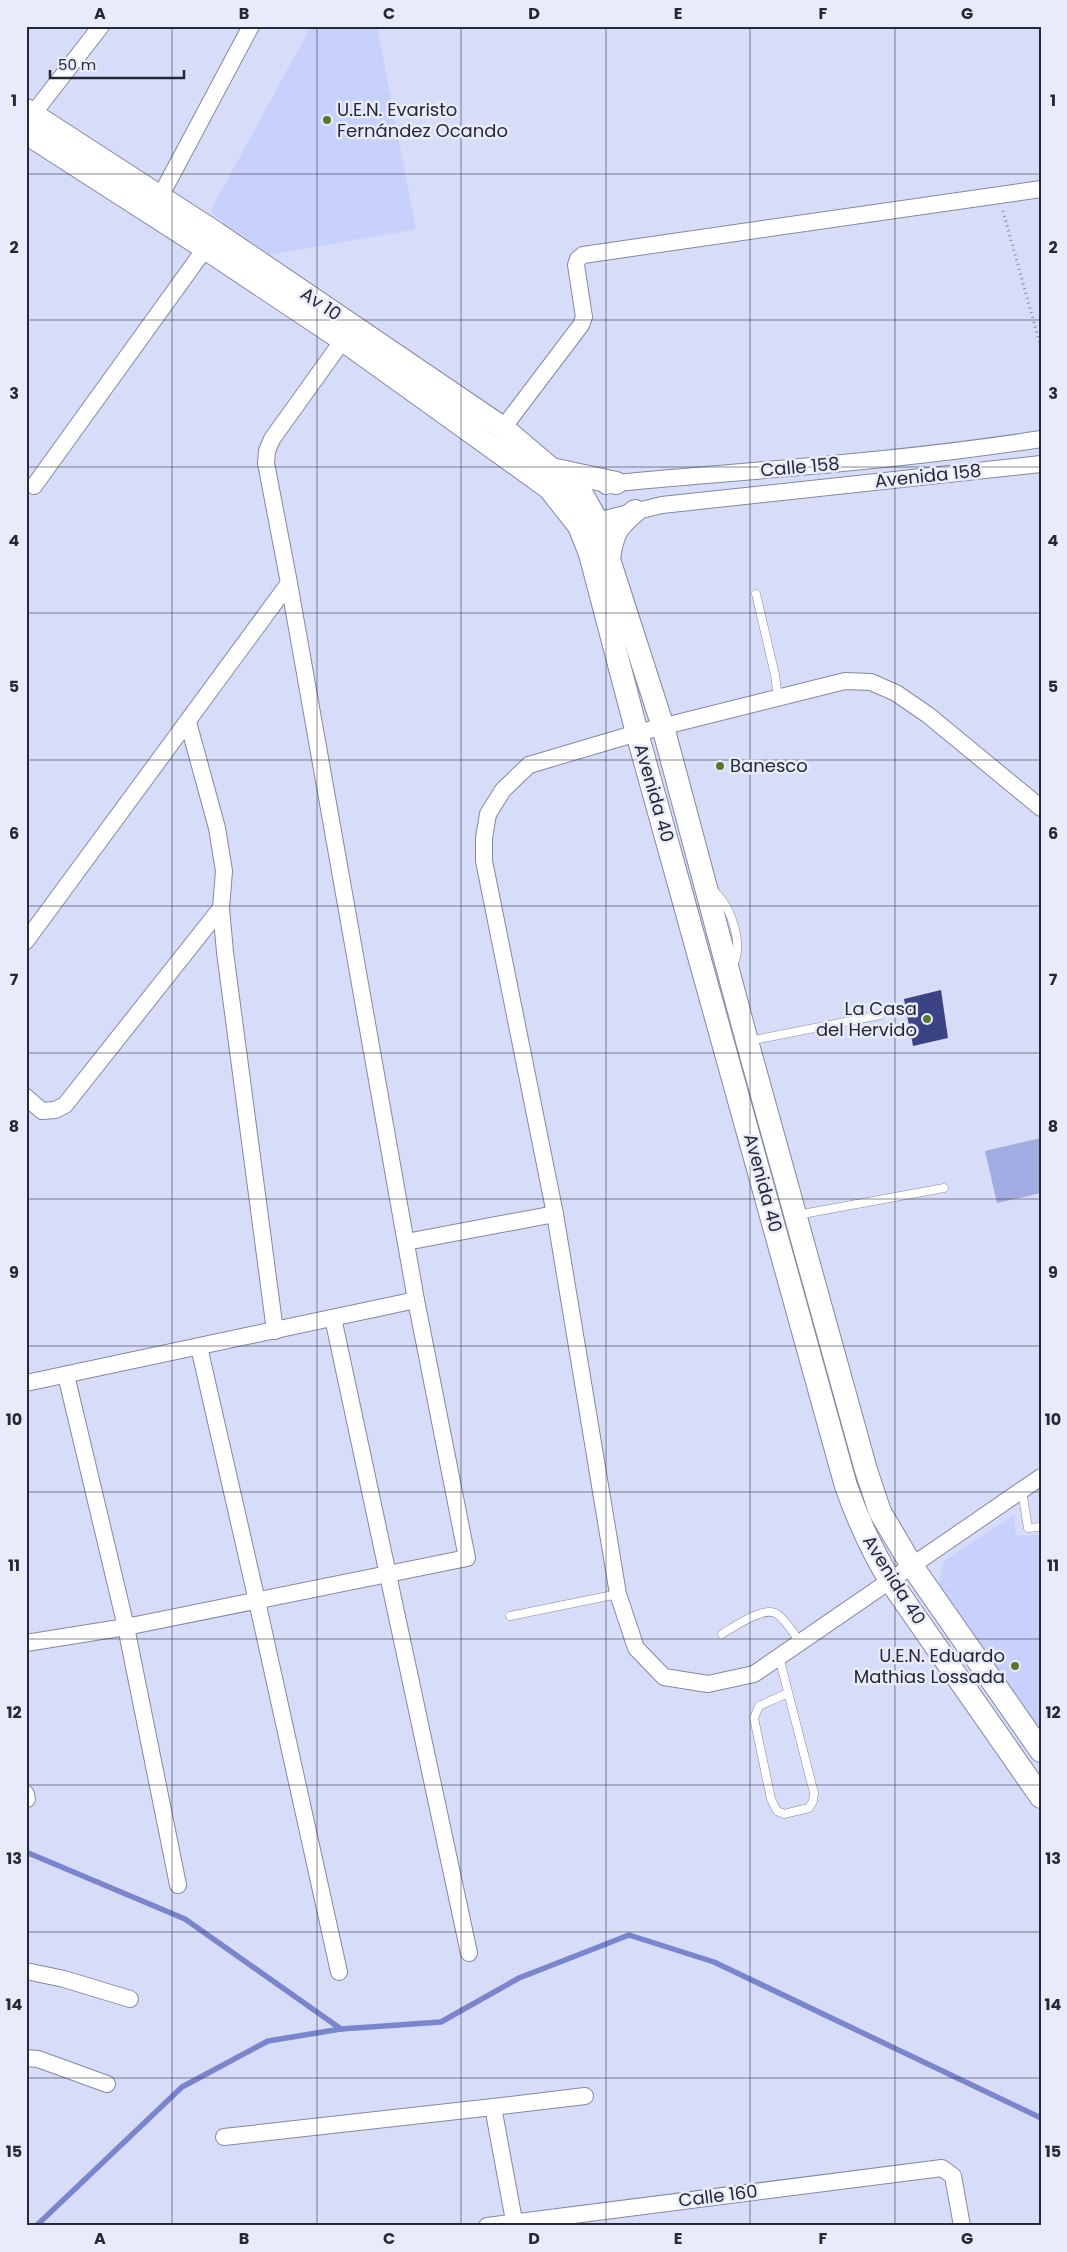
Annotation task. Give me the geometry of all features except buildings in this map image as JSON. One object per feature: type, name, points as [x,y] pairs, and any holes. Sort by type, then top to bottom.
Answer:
[{"type":"street","points":[[101,26],[28,120],[211,241],[343,340],[550,488],[574,502]]},
{"type":"street","points":[[160,197],[251,26]]},
{"type":"street","name":"Av 10","points":[[28,120],[160,197],[211,241],[504,428],[552,469],[588,523]]},
{"type":"street","points":[[504,428],[581,325],[584,317],[576,265],[578,259],[583,255],[1041,189]]},
{"type":"street","points":[[29,487],[211,241]]},
{"type":"street","points":[[26,1643],[126,1628],[467,1558],[416,1300],[266,463],[266,451],[272,439],[343,340]]},
{"type":"street","name":"Calle 158","points":[[574,502],[594,489],[616,483],[897,458],[1041,440]]},
{"type":"street","points":[[962,451],[966,472]]},
{"type":"street","points":[[897,458],[901,478]]},
{"type":"street","points":[[834,464],[837,485]]},
{"type":"street","name":"Avenida 158","points":[[588,523],[662,505],[1041,464]]},
{"type":"street","points":[[552,469],[565,474],[616,483]]},
{"type":"street","points":[[738,472],[743,495]]},
{"type":"street","points":[[609,558],[612,537],[616,528],[635,511]]},
{"type":"street","name":"Avenida 40","points":[[588,523],[609,558],[664,727],[795,1216],[866,1470],[880,1512],[912,1566],[1041,1751]]},
{"type":"street","name":"Avenida 40","points":[[588,523],[590,554],[637,733],[846,1486],[858,1521],[891,1582],[1041,1796]]},
{"type":"street","points":[[26,941],[289,583]]},
{"type":"street","points":[[1041,808],[928,715],[896,692],[871,682],[844,681],[637,733],[529,764],[503,790],[488,814],[484,838],[484,861],[555,1214],[618,1594],[636,1648],[664,1677],[708,1684],[754,1674],[891,1582],[1041,1477]]},
{"type":"street","points":[[188,722],[217,828],[224,871],[221,908],[225,952],[275,1331]]},
{"type":"street","points":[[26,1098],[42,1111],[55,1110],[65,1105],[221,908]]},
{"type":"street","points":[[406,1242],[555,1214]]},
{"type":"street","points":[[26,1383],[416,1300]]},
{"type":"street","points":[[333,1318],[470,1953]]},
{"type":"street","points":[[199,1347],[339,1972]]},
{"type":"street","points":[[66,1375],[126,1628],[178,1884]]},
{"type":"street","points":[[26,1971],[64,1979],[130,1999]]},
{"type":"street","points":[[26,2058],[38,2059],[107,2084]]},
{"type":"street","points":[[224,2137],[586,2096]]},
{"type":"street","points":[[493,2107],[514,2224]]},
{"type":"street","name":"Calle 160","points":[[487,2226],[942,2168],[948,2170],[953,2176],[962,2226]]},
{"type":"lane","points":[[756,594],[775,675],[778,698]]},
{"type":"lane","points":[[747,1041],[880,1015]]},
{"type":"lane","points":[[795,1216],[944,1188]]},
{"type":"lane","points":[[1022,1491],[1028,1528],[1041,1527]]},
{"type":"lane","points":[[510,1616],[618,1594]]},
{"type":"lane","points":[[722,1634],[758,1614],[771,1612],[777,1614],[800,1642]]},
{"type":"lane","points":[[779,1657],[814,1793],[809,1808],[784,1814],[777,1811],[771,1799],[754,1718],[759,1706],[788,1693]]},
{"type":"path","points":[[998,194],[1041,348]]},
{"type":"shaded area","name":"U.E.N. Evaristo Fernández Ocando","points":[[323,26],[377,26],[416,229],[269,255],[210,212],[310,28]]},
{"type":"shaded area","points":[[1041,1138],[1041,1193],[997,1203],[985,1151]]},
{"type":"shaded area","name":"U.E.N. Eduardo Mathias Lossada","points":[[1014,1515],[1016,1535],[1041,1535],[1041,1745],[938,1587],[944,1561]]},
{"type":"waterway","points":[[26,1852],[185,1919],[341,2029],[441,2022],[519,1978],[629,1935],[714,1962],[1041,2118]]},
{"type":"waterway","points":[[36,2226],[182,2087],[268,2041],[341,2029]]},
{"type":"place","name":"U.E.N. Evaristo Fernández Ocando","points":[[327,120]]},
{"type":"place","name":"Banesco","points":[[720,766]]},
{"type":"place","name":"La Casa del Hervido","points":[[927,1019]]},
{"type":"place","name":"U.E.N. Eduardo Mathias Lossada","points":[[1015,1666]]}]
